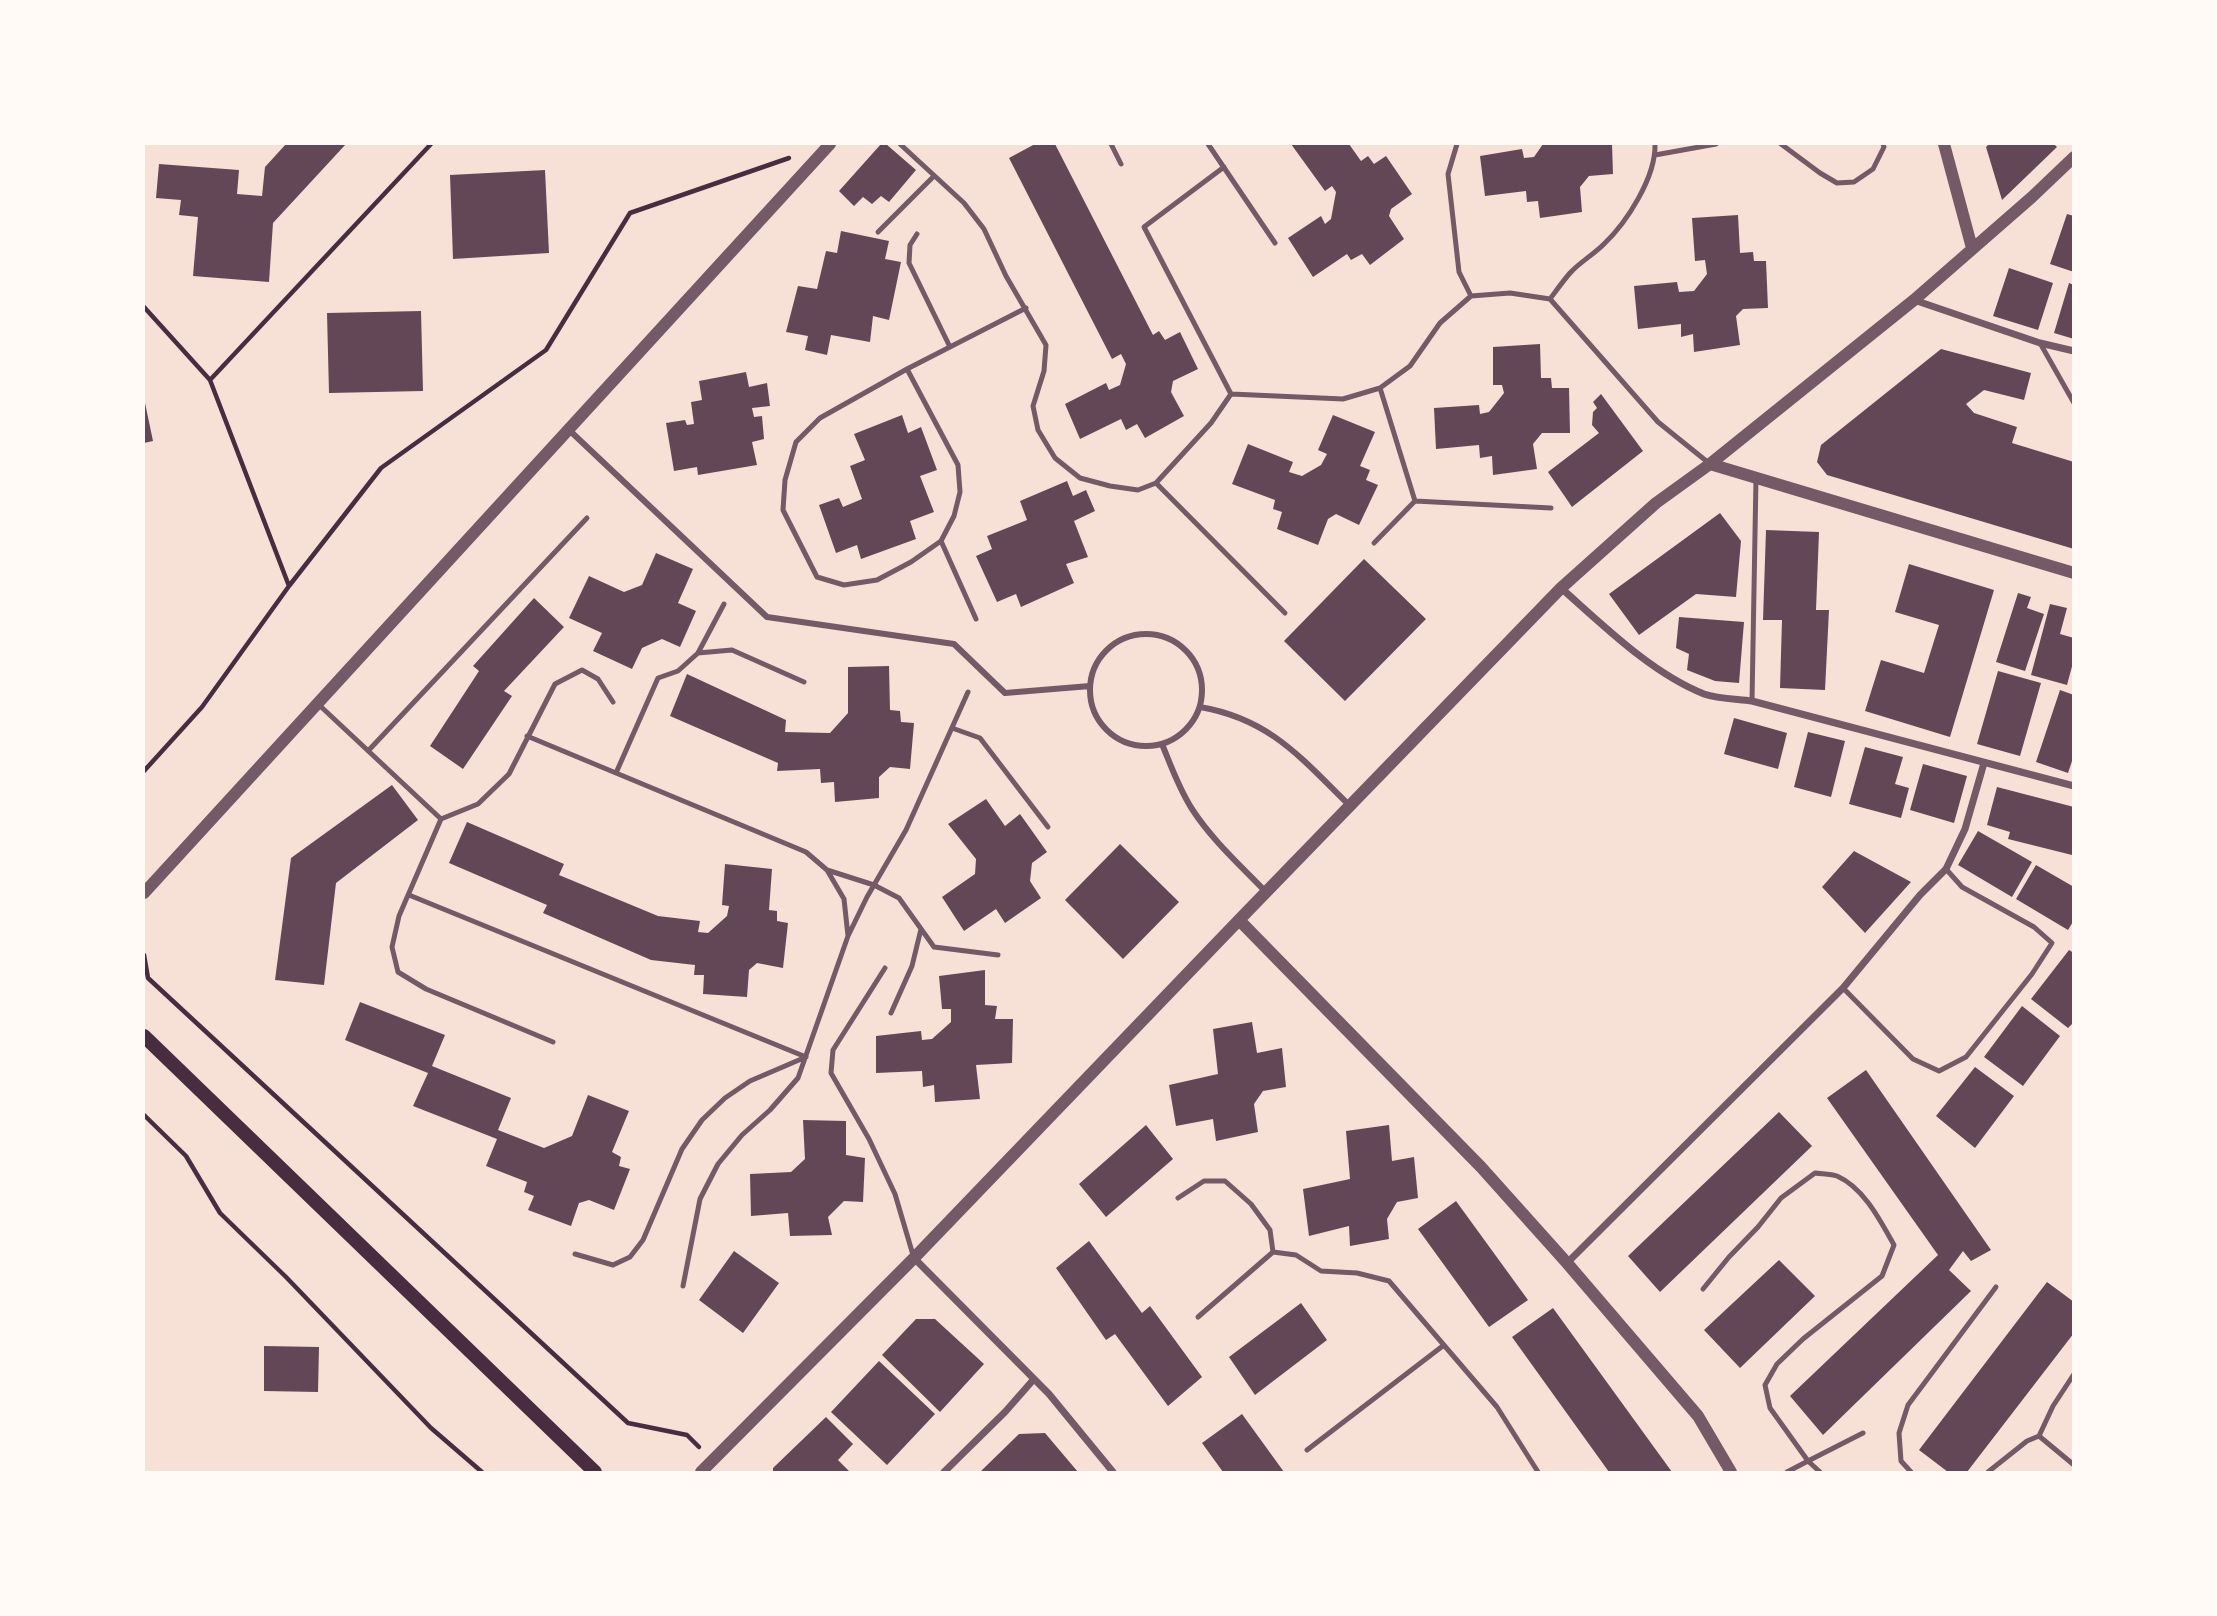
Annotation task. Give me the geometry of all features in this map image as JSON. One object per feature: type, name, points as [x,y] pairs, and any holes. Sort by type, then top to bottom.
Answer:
[{"type":"main road","points":[[144,1036],[595,1472]]},
{"type":"street","points":[[144,893],[830,144]]},
{"type":"street","points":[[1944,144],[1972,248]]},
{"type":"street","points":[[701,1472],[914,1258],[1561,588],[1656,503],[1710,464],[1914,300],[2073,158]]},
{"type":"street","points":[[1914,300],[2040,343],[2074,351]]},
{"type":"street","points":[[568,429],[767,617],[954,644],[1005,693],[1090,686]]},
{"type":"street","points":[[1710,464],[2074,573]]},
{"type":"street","points":[[1561,588],[1607,629],[1671,676],[1706,695],[1752,701],[2074,786]]},
{"type":"street","points":[[1156,634],[1174,641],[1188,653],[1198,669],[1202,688],[1200,707],[1185,730],[1162,744],[1144,746],[1126,743],[1111,734],[1095,712],[1090,686],[1095,668],[1104,653],[1119,641],[1137,635],[1156,634]]},
{"type":"street","points":[[1200,707],[1224,711],[1273,734],[1350,806]]},
{"type":"street","points":[[1162,744],[1193,811],[1266,892]]},
{"type":"street","points":[[1567,1263],[1843,988],[1945,869],[1965,829],[1984,763]]},
{"type":"street","points":[[1239,919],[1480,1167],[1567,1263],[1698,1416],[1731,1472]]},
{"type":"street","points":[[914,1258],[1034,1379],[1113,1472]]},
{"type":"street","points":[[944,1472],[1005,1412],[1034,1379]]},
{"type":"lane","points":[[900,144],[964,204],[984,229],[1006,276],[1046,345],[1044,372],[1033,406],[1038,430],[1055,458],[1080,478],[1110,486],[1138,489],[1156,483],[1211,423],[1231,394]]},
{"type":"lane","points":[[1111,144],[1121,164]]},
{"type":"lane","points":[[1208,144],[1276,243]]},
{"type":"lane","points":[[1457,144],[1448,174],[1459,272],[1471,296]]},
{"type":"lane","points":[[1550,299],[1572,271],[1603,245],[1625,221],[1643,188],[1655,155],[1655,144]]},
{"type":"lane","points":[[1655,155],[1716,144]]},
{"type":"lane","points":[[1781,144],[1837,183],[1854,181],[1873,169],[1883,144]]},
{"type":"lane","points":[[1224,167],[1144,227],[1231,394]]},
{"type":"lane","points":[[878,232],[934,176]]},
{"type":"lane","points":[[917,234],[910,246],[909,263],[950,347]]},
{"type":"lane","points":[[1231,394],[1343,399],[1380,388],[1410,366],[1440,323],[1471,296],[1510,293],[1550,299],[1658,422],[1710,464]]},
{"type":"lane","points":[[908,369],[958,465],[960,492],[954,516],[941,541],[911,562],[877,580],[844,586],[817,577],[783,510],[785,480],[796,442],[820,418],[908,369],[1026,308]]},
{"type":"lane","points":[[2040,343],[2074,403]]},
{"type":"lane","points":[[1380,388],[1415,501]]},
{"type":"lane","points":[[1752,701],[1756,478]]},
{"type":"lane","points":[[1156,483],[1285,612]]},
{"type":"lane","points":[[1374,543],[1415,501],[1551,508]]},
{"type":"lane","points":[[368,751],[587,518]]},
{"type":"lane","points":[[941,541],[976,618]]},
{"type":"lane","points":[[616,773],[658,678],[678,671],[698,653],[724,604]]},
{"type":"lane","points":[[698,653],[732,650],[804,682]]},
{"type":"lane","points":[[553,1042],[426,989],[398,972],[392,947],[399,916],[441,819],[478,804],[509,774],[555,684],[582,670],[598,679],[612,702]]},
{"type":"lane","points":[[683,1286],[700,1199],[718,1164],[742,1135],[770,1110],[798,1079],[848,936],[906,830],[968,692]]},
{"type":"lane","points":[[317,703],[441,819]]},
{"type":"lane","points":[[952,728],[979,738],[1048,827]]},
{"type":"lane","points":[[527,736],[806,852],[827,870],[844,899],[848,936]]},
{"type":"lane","points":[[1843,988],[1913,1059],[1939,1071],[1966,1056],[2032,974],[2052,943],[2034,927],[1962,887],[1945,869]]},
{"type":"lane","points":[[827,870],[874,885],[899,898],[934,947],[998,955]]},
{"type":"lane","points":[[409,895],[806,1057]]},
{"type":"lane","points":[[891,1013],[912,966],[922,929]]},
{"type":"lane","points":[[885,968],[833,1050],[831,1073],[869,1139],[895,1194],[914,1258]]},
{"type":"lane","points":[[575,1254],[613,1265],[630,1257],[643,1240],[682,1149],[702,1120],[724,1098],[750,1081],[806,1057]]},
{"type":"lane","points":[[1703,1289],[1781,1198],[1815,1173],[1836,1175],[1856,1189],[1877,1216],[1894,1245],[1882,1276],[1803,1339],[1777,1364],[1765,1385],[1770,1408],[1808,1461],[1820,1472]]},
{"type":"lane","points":[[1178,1198],[1204,1181],[1225,1181],[1251,1204],[1270,1230],[1273,1252]]},
{"type":"lane","points":[[1198,1317],[1273,1252],[1296,1255],[1321,1271],[1356,1273],[1389,1282],[1497,1408],[1538,1472]]},
{"type":"lane","points":[[1911,1472],[1901,1461],[1899,1433],[1908,1405],[1996,1287]]},
{"type":"lane","points":[[1307,1450],[1444,1345]]},
{"type":"lane","points":[[1988,1472],[2027,1441],[2039,1436],[2053,1406],[2074,1374]]},
{"type":"lane","points":[[1787,1472],[1863,1433]]},
{"type":"lane","points":[[2039,1436],[2074,1465]]},
{"type":"path","points":[[210,380],[431,144]]},
{"type":"path","points":[[144,771],[202,707],[289,586],[382,468],[546,349],[629,214],[792,157]]},
{"type":"path","points":[[144,307],[210,380],[289,586]]},
{"type":"path","points":[[144,955],[148,978],[628,1423],[687,1435],[713,1461]]},
{"type":"path","points":[[144,1115],[186,1156],[219,1213],[286,1277],[431,1428],[482,1472]]},
{"type":"building","points":[[286,144],[346,144],[273,223],[269,282],[193,276],[198,217],[179,215],[181,200],[156,198],[159,164],[239,170],[237,194],[262,196],[265,167]]},
{"type":"building","points":[[881,144],[886,144],[916,170],[889,202],[881,196],[872,204],[863,197],[854,206],[839,191]]},
{"type":"building","points":[[1035,144],[1055,144],[1153,335],[1159,331],[1165,340],[1180,332],[1198,369],[1173,381],[1171,392],[1184,416],[1145,438],[1137,424],[1126,430],[1121,419],[1080,439],[1065,404],[1106,383],[1109,390],[1120,385],[1126,364],[1121,354],[1112,359],[1009,158]]},
{"type":"building","points":[[1291,144],[1349,144],[1361,161],[1368,156],[1374,164],[1386,156],[1412,194],[1391,209],[1389,216],[1404,239],[1370,265],[1362,254],[1351,260],[1347,254],[1313,277],[1288,238],[1321,216],[1325,224],[1331,219],[1336,192],[1332,186],[1325,191]]},
{"type":"building","points":[[1543,144],[1612,144],[1613,174],[1589,176],[1580,187],[1582,212],[1540,218],[1538,201],[1527,202],[1526,191],[1485,196],[1480,156],[1522,149],[1524,158],[1534,157]]},
{"type":"building","points":[[1989,144],[2054,144],[2057,147],[2002,200],[1986,147]]},
{"type":"building","points":[[545,170],[549,253],[453,259],[450,175]]},
{"type":"building","points":[[2067,214],[2074,216],[2074,272],[2050,264]]},
{"type":"building","points":[[1738,215],[1740,253],[1753,252],[1754,261],[1766,261],[1768,308],[1743,309],[1736,316],[1740,345],[1694,352],[1693,334],[1681,337],[1681,324],[1638,329],[1634,286],[1677,282],[1679,292],[1694,291],[1707,274],[1705,260],[1695,261],[1692,218]]},
{"type":"building","points":[[841,231],[889,241],[885,259],[901,262],[889,320],[873,316],[870,342],[831,335],[827,355],[805,350],[808,336],[786,332],[798,286],[817,289],[826,251],[837,253]]},
{"type":"building","points":[[2009,268],[2053,283],[2038,330],[1993,316]]},
{"type":"building","points":[[2069,283],[2074,285],[2074,339],[2054,333]]},
{"type":"building","points":[[421,311],[423,391],[329,393],[327,313]]},
{"type":"building","points":[[1540,344],[1541,378],[1551,378],[1552,388],[1569,388],[1570,433],[1542,433],[1533,444],[1537,469],[1493,475],[1492,456],[1480,458],[1479,445],[1436,449],[1434,408],[1479,405],[1480,414],[1489,412],[1504,393],[1502,385],[1493,385],[1493,347]]},
{"type":"building","points":[[1941,349],[2031,373],[2024,400],[1984,390],[1966,404],[1974,413],[2017,427],[2012,443],[2074,462],[2074,549],[1827,475],[1817,462],[1821,445]]},
{"type":"building","points":[[746,372],[749,387],[767,383],[770,406],[752,408],[754,417],[762,416],[764,439],[752,442],[757,465],[698,475],[697,467],[674,471],[666,423],[685,420],[687,425],[694,424],[691,402],[702,400],[699,381]]},
{"type":"building","points":[[1601,394],[1643,451],[1572,507],[1548,472],[1599,433],[1592,425],[1593,412],[1597,408],[1593,402]]},
{"type":"building","points":[[144,398],[153,441],[144,443]]},
{"type":"building","points":[[902,415],[908,433],[921,427],[937,470],[920,476],[934,512],[910,521],[916,539],[861,559],[857,545],[836,553],[819,505],[839,498],[843,507],[862,499],[850,466],[865,460],[854,434]]},
{"type":"building","points":[[1333,415],[1375,432],[1360,466],[1370,470],[1366,480],[1378,485],[1359,525],[1336,514],[1328,519],[1318,545],[1277,529],[1282,512],[1273,509],[1275,500],[1232,484],[1248,444],[1293,462],[1289,472],[1302,476],[1321,465],[1327,454],[1318,450]]},
{"type":"building","points":[[1067,481],[1073,496],[1086,490],[1095,511],[1074,521],[1088,557],[1066,564],[1074,583],[1021,607],[1016,594],[997,602],[976,556],[992,549],[987,536],[1027,520],[1020,501]]},
{"type":"building","points":[[1720,513],[1741,541],[1736,597],[1696,594],[1639,635],[1609,594]]},
{"type":"building","points":[[1766,530],[1819,532],[1816,610],[1829,610],[1825,690],[1780,688],[1782,620],[1763,620]]},
{"type":"building","points":[[656,553],[693,569],[678,603],[696,611],[680,647],[662,639],[642,648],[632,669],[593,651],[602,633],[569,618],[589,576],[624,592],[642,585]]},
{"type":"building","points":[[1364,559],[1426,619],[1345,701],[1284,641]]},
{"type":"building","points":[[1909,564],[1994,590],[1950,737],[1865,711],[1881,660],[1924,673],[1939,625],[1895,612]]},
{"type":"building","points":[[2018,593],[2031,597],[2027,608],[2044,614],[2025,671],[1996,662]]},
{"type":"building","points":[[534,598],[564,627],[504,691],[512,696],[463,769],[430,746],[479,671],[473,666]]},
{"type":"building","points":[[2050,604],[2067,608],[2060,634],[2074,638],[2074,659],[2067,685],[2031,675]]},
{"type":"building","points":[[1679,617],[1744,622],[1739,683],[1715,681],[1687,670],[1689,654],[1676,648]]},
{"type":"building","points":[[889,666],[890,710],[900,711],[901,722],[914,723],[910,769],[890,767],[879,777],[879,798],[835,802],[834,782],[821,783],[820,769],[777,771],[778,763],[670,716],[687,674],[786,720],[785,732],[830,733],[848,713],[848,667]]},
{"type":"building","points":[[1998,671],[2041,683],[2020,756],[1977,744]]},
{"type":"building","points":[[2060,690],[2074,695],[2074,755],[2068,773],[2036,762]]},
{"type":"building","points":[[1734,718],[1787,733],[1778,769],[1724,754]]},
{"type":"building","points":[[1808,732],[1845,741],[1831,797],[1794,787]]},
{"type":"building","points":[[1865,747],[1903,757],[1895,784],[1909,788],[1901,818],[1849,804]]},
{"type":"building","points":[[1923,764],[1967,776],[1954,823],[1910,810]]},
{"type":"building","points":[[392,785],[418,820],[336,883],[324,985],[275,980],[291,858]]},
{"type":"building","points":[[1997,787],[2074,807],[2072,855],[2008,839],[2010,832],[1987,825]]},
{"type":"building","points":[[986,799],[1005,826],[1020,814],[1047,852],[1032,863],[1030,881],[1041,898],[1005,923],[996,909],[964,931],[942,897],[975,874],[976,859],[948,824]]},
{"type":"building","points":[[467,822],[564,864],[559,875],[658,916],[700,921],[698,932],[708,933],[727,916],[729,906],[722,905],[725,864],[772,869],[769,910],[777,911],[777,921],[788,923],[783,968],[757,963],[749,970],[747,997],[703,994],[704,975],[694,975],[695,965],[651,960],[543,913],[547,905],[449,863]]},
{"type":"building","points":[[1978,831],[2032,862],[2012,897],[1958,865]]},
{"type":"building","points":[[1120,844],[1179,902],[1123,959],[1065,900]]},
{"type":"building","points":[[1854,851],[1911,882],[1865,933],[1822,887]]},
{"type":"building","points":[[2036,865],[2074,887],[2074,920],[2068,930],[2016,899]]},
{"type":"building","points":[[2069,950],[2074,953],[2074,1022],[2068,1028],[2031,999]]},
{"type":"building","points":[[985,970],[985,1005],[997,1006],[995,1019],[1013,1019],[1012,1063],[976,1065],[980,1099],[935,1102],[934,1085],[923,1087],[922,1071],[876,1073],[876,1036],[921,1031],[922,1040],[932,1039],[951,1022],[951,1009],[942,1009],[939,976]]},
{"type":"building","points":[[360,1002],[445,1035],[432,1066],[511,1098],[498,1130],[544,1148],[572,1136],[588,1095],[629,1111],[612,1152],[621,1157],[619,1166],[630,1169],[614,1210],[589,1200],[579,1203],[571,1226],[528,1210],[534,1196],[524,1192],[527,1182],[486,1166],[497,1139],[413,1106],[428,1073],[345,1040]]},
{"type":"building","points":[[2022,1006],[2060,1036],[2023,1086],[1984,1057]]},
{"type":"building","points":[[1252,1022],[1257,1053],[1282,1048],[1286,1087],[1263,1091],[1254,1104],[1258,1132],[1216,1141],[1213,1119],[1176,1126],[1169,1085],[1218,1074],[1213,1029]]},
{"type":"building","points":[[1975,1067],[2014,1096],[1975,1148],[1936,1116]]},
{"type":"building","points":[[1866,1070],[1991,1250],[1971,1261],[1963,1251],[1949,1270],[1971,1291],[1823,1435],[1790,1396],[1938,1255],[1827,1098]]},
{"type":"building","points":[[1779,1112],[1812,1146],[1660,1292],[1628,1256]]},
{"type":"building","points":[[803,1120],[846,1121],[846,1155],[865,1158],[863,1202],[844,1201],[828,1217],[832,1235],[790,1236],[788,1213],[751,1216],[750,1174],[791,1172],[805,1159]]},
{"type":"building","points":[[1146,1125],[1173,1159],[1106,1217],[1079,1184]]},
{"type":"building","points":[[1389,1125],[1392,1161],[1414,1157],[1418,1198],[1397,1202],[1387,1219],[1389,1239],[1350,1246],[1349,1226],[1309,1236],[1303,1189],[1350,1179],[1346,1131]]},
{"type":"building","points":[[1456,1201],[1528,1300],[1489,1327],[1418,1229]]},
{"type":"building","points":[[1089,1241],[1142,1313],[1150,1306],[1202,1377],[1168,1406],[1115,1334],[1106,1340],[1056,1268]]},
{"type":"building","points":[[734,1251],[779,1283],[743,1333],[699,1300]]},
{"type":"building","points":[[1779,1260],[1815,1296],[1740,1368],[1704,1330]]},
{"type":"building","points":[[2047,1282],[2074,1302],[2074,1333],[1967,1472],[1948,1472],[1919,1450]]},
{"type":"building","points":[[1301,1303],[1327,1340],[1255,1395],[1229,1357]]},
{"type":"building","points":[[1553,1308],[1672,1472],[1609,1472],[1512,1337]]},
{"type":"building","points":[[916,1319],[935,1319],[984,1364],[940,1412],[882,1355]]},
{"type":"building","points":[[264,1346],[319,1347],[318,1392],[264,1391]]},
{"type":"building","points":[[879,1361],[935,1414],[887,1465],[831,1412]]},
{"type":"building","points":[[1242,1414],[1284,1472],[1223,1472],[1202,1443]]},
{"type":"building","points":[[826,1417],[853,1444],[838,1460],[850,1472],[773,1472],[773,1468]]},
{"type":"building","points":[[1045,1433],[1078,1472],[980,1472],[1019,1434]]}]
